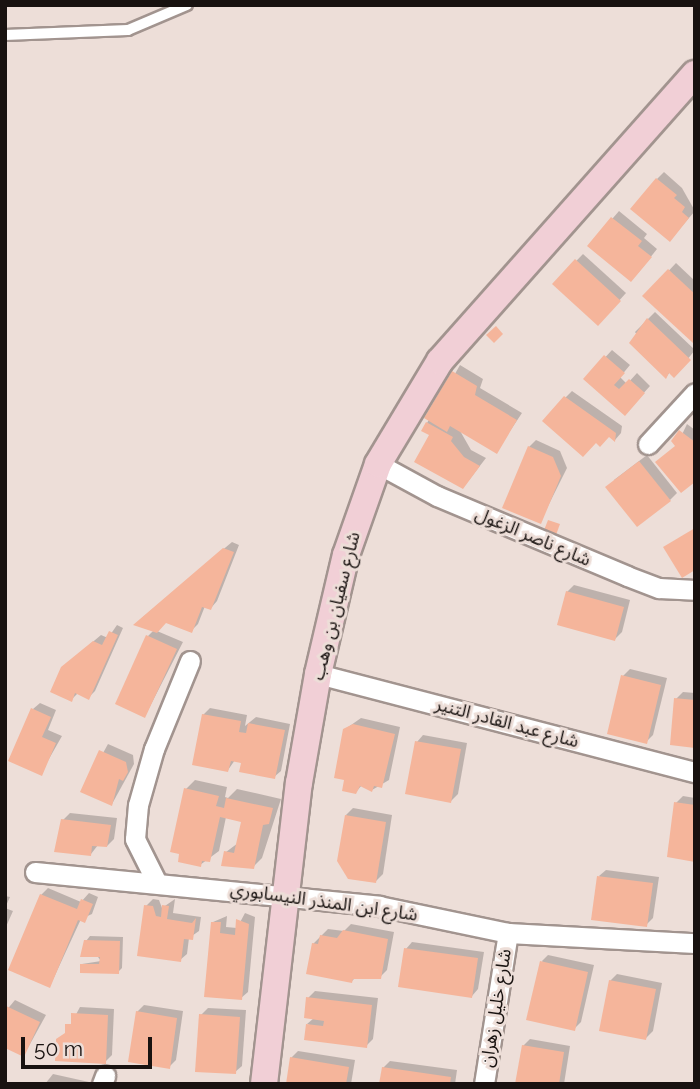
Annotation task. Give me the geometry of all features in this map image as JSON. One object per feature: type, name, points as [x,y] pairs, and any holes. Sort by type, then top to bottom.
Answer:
[{"type":"street","name":"شارع سفيان بن وهب","points":[[264,1084],[284,895],[318,674],[345,555],[379,464],[440,361],[695,74]]},
{"type":"street","points":[[648,444],[695,393]]},
{"type":"street","name":"شارع ناصر الزغول","points":[[379,464],[437,496],[627,576],[659,588],[695,590]]},
{"type":"street","points":[[156,881],[135,839],[138,805],[154,749],[190,661]]},
{"type":"street","name":"شارع عبد القادر التنير","points":[[318,674],[695,772]]},
{"type":"street","name":"شارع ابن المنذر النيسابوري","points":[[35,872],[156,881],[379,906],[508,933],[695,943]]},
{"type":"street","name":"شارع خليل زهران","points":[[484,1084],[508,933]]},
{"type":"lane","points":[[5,35],[128,30],[187,5]]},
{"type":"building","points":[[656,178],[677,195],[674,198],[685,207],[682,212],[689,218],[670,242],[630,209]]},
{"type":"building","points":[[611,217],[642,241],[638,246],[652,257],[631,282],[587,246]]},
{"type":"building","points":[[575,259],[621,301],[598,326],[552,284]]},
{"type":"building","points":[[668,269],[695,294],[693,343],[642,296]]},
{"type":"building","points":[[647,318],[691,360],[674,378],[669,373],[666,379],[629,343]]},
{"type":"building","points":[[496,326],[503,334],[494,343],[486,335]]},
{"type":"building","points":[[604,355],[625,373],[614,385],[619,389],[629,379],[645,393],[625,416],[583,379]]},
{"type":"building","points":[[452,371],[477,386],[475,395],[517,420],[497,454],[450,426],[447,432],[424,418]]},
{"type":"building","points":[[564,396],[616,433],[615,442],[609,437],[600,447],[596,443],[583,457],[542,421]]},
{"type":"building","points":[[426,422],[453,437],[451,441],[464,457],[480,466],[463,489],[414,462],[429,435],[421,431]]},
{"type":"building","points":[[679,430],[695,442],[695,482],[681,493],[655,462],[675,446],[671,441]]},
{"type":"building","points":[[528,446],[553,457],[561,476],[541,524],[502,508]]},
{"type":"building","points":[[639,461],[671,501],[637,527],[605,487]]},
{"type":"building","points":[[548,520],[560,524],[553,543],[541,538]]},
{"type":"building","points":[[695,528],[695,570],[682,578],[663,547]]},
{"type":"building","points":[[223,548],[234,552],[211,610],[202,607],[192,633],[166,623],[157,633],[133,625]]},
{"type":"building","points":[[566,591],[624,607],[615,641],[557,625]]},
{"type":"building","points":[[109,631],[118,635],[89,700],[75,693],[72,702],[50,692],[61,667],[93,641],[102,645]]},
{"type":"building","points":[[146,635],[177,649],[145,718],[115,704]]},
{"type":"building","points":[[621,675],[661,685],[647,744],[607,734]]},
{"type":"building","points":[[674,698],[695,700],[695,748],[670,745]]},
{"type":"building","points":[[31,708],[51,717],[42,737],[56,743],[42,776],[8,761]]},
{"type":"building","points":[[202,714],[241,721],[239,732],[246,733],[248,723],[285,730],[275,779],[239,772],[241,763],[231,761],[228,772],[192,765]]},
{"type":"building","points":[[353,724],[395,734],[382,788],[374,786],[372,792],[360,786],[356,794],[342,791],[344,780],[334,778],[343,729]]},
{"type":"building","points":[[415,741],[461,749],[451,803],[405,794]]},
{"type":"building","points":[[99,750],[126,762],[128,772],[123,781],[119,779],[112,806],[80,792]]},
{"type":"building","points":[[184,788],[219,796],[216,806],[224,808],[226,798],[273,808],[269,824],[263,825],[254,869],[221,866],[224,851],[234,853],[241,822],[220,817],[210,862],[202,861],[201,867],[178,862],[179,854],[170,852]]},
{"type":"building","points":[[674,802],[695,805],[695,862],[667,857]]},
{"type":"building","points":[[345,815],[386,822],[376,883],[348,879],[337,861]]},
{"type":"building","points":[[61,819],[111,825],[107,847],[92,846],[91,856],[54,852]]},
{"type":"building","points":[[597,876],[653,883],[647,927],[591,920]]},
{"type":"building","points":[[40,894],[77,909],[81,899],[93,904],[85,923],[78,920],[50,988],[8,970]]},
{"type":"building","points":[[144,905],[153,906],[156,916],[161,917],[162,905],[169,906],[167,919],[192,923],[196,918],[193,940],[184,939],[181,962],[137,956]]},
{"type":"building","points":[[236,919],[249,924],[242,1000],[204,997],[211,922],[221,922],[220,933],[235,935]]},
{"type":"building","points":[[343,930],[388,939],[381,979],[353,979],[352,983],[306,974],[312,943],[318,944],[320,935],[337,938]]},
{"type":"building","points":[[84,940],[120,941],[119,974],[80,973],[80,964],[99,964],[100,957],[80,957]]},
{"type":"building","points":[[404,948],[478,958],[472,998],[398,987]]},
{"type":"building","points":[[540,961],[588,972],[575,1031],[526,1020]]},
{"type":"building","points":[[609,980],[656,989],[646,1040],[599,1031]]},
{"type":"building","points":[[306,997],[372,1005],[367,1048],[304,1040],[306,1024],[323,1026],[324,1021],[304,1018]]},
{"type":"building","points":[[6,1006],[40,1022],[24,1057],[5,1048]]},
{"type":"building","points":[[136,1011],[177,1018],[170,1069],[128,1062]]},
{"type":"building","points":[[71,1013],[108,1015],[106,1064],[55,1061],[56,1039],[65,1033],[65,1024],[71,1024]]},
{"type":"building","points":[[199,1014],[240,1017],[236,1074],[195,1072]]},
{"type":"building","points":[[522,1045],[564,1052],[559,1084],[515,1084]]},
{"type":"building","points":[[290,1057],[349,1067],[346,1084],[286,1084]]},
{"type":"building","points":[[382,1067],[451,1077],[450,1084],[379,1084]]}]
